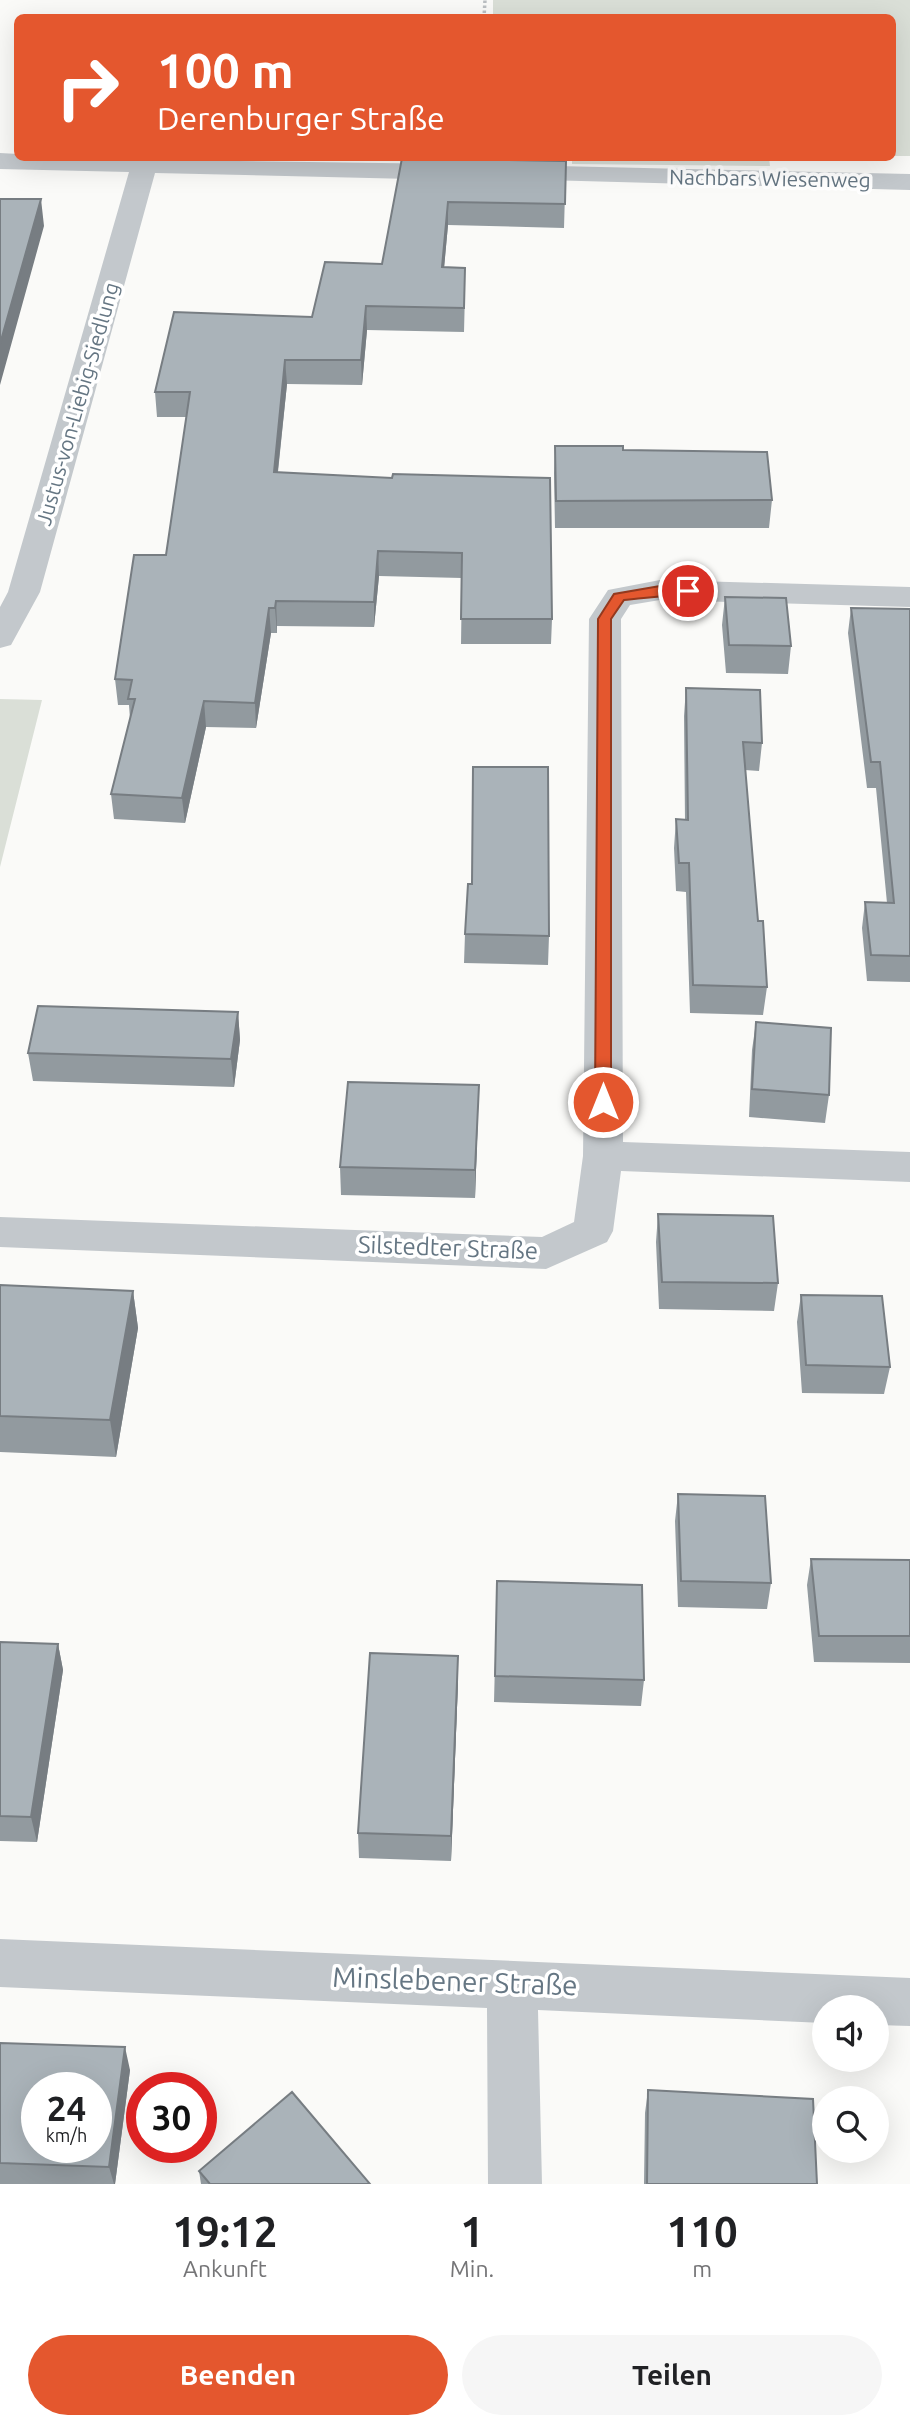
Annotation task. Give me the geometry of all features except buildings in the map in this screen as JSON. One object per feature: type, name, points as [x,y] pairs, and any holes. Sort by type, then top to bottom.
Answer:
[{"type":"street","name":"Nachbars Wiesenweg","points":[[0,161],[910,182]]},
{"type":"street","name":"Justus-von-Liebig-Siedlung","points":[[0,638],[28,581],[144,165]]},
{"type":"street","points":[[910,597],[660,590],[619,597],[605,619],[603,1156],[910,1167]]},
{"type":"street","name":"Silstedter Straße","points":[[0,1232],[546,1252],[593,1231],[603,1156]]},
{"type":"street","name":"Minslebener Straße","points":[[0,1963],[512,1983],[910,2003]]},
{"type":"street","points":[[512,1983],[515,2184]]},
{"type":"shaded area","points":[[493,0],[910,0],[910,156],[896,156],[896,14],[493,14]]},
{"type":"shaded area","points":[[572,161],[769,161],[770,166],[572,164]]},
{"type":"shaded area","points":[[0,699],[42,700],[0,867]]},
{"type":"route","points":[[603,1102],[605,619],[619,597],[660,590],[688,591]]}]
